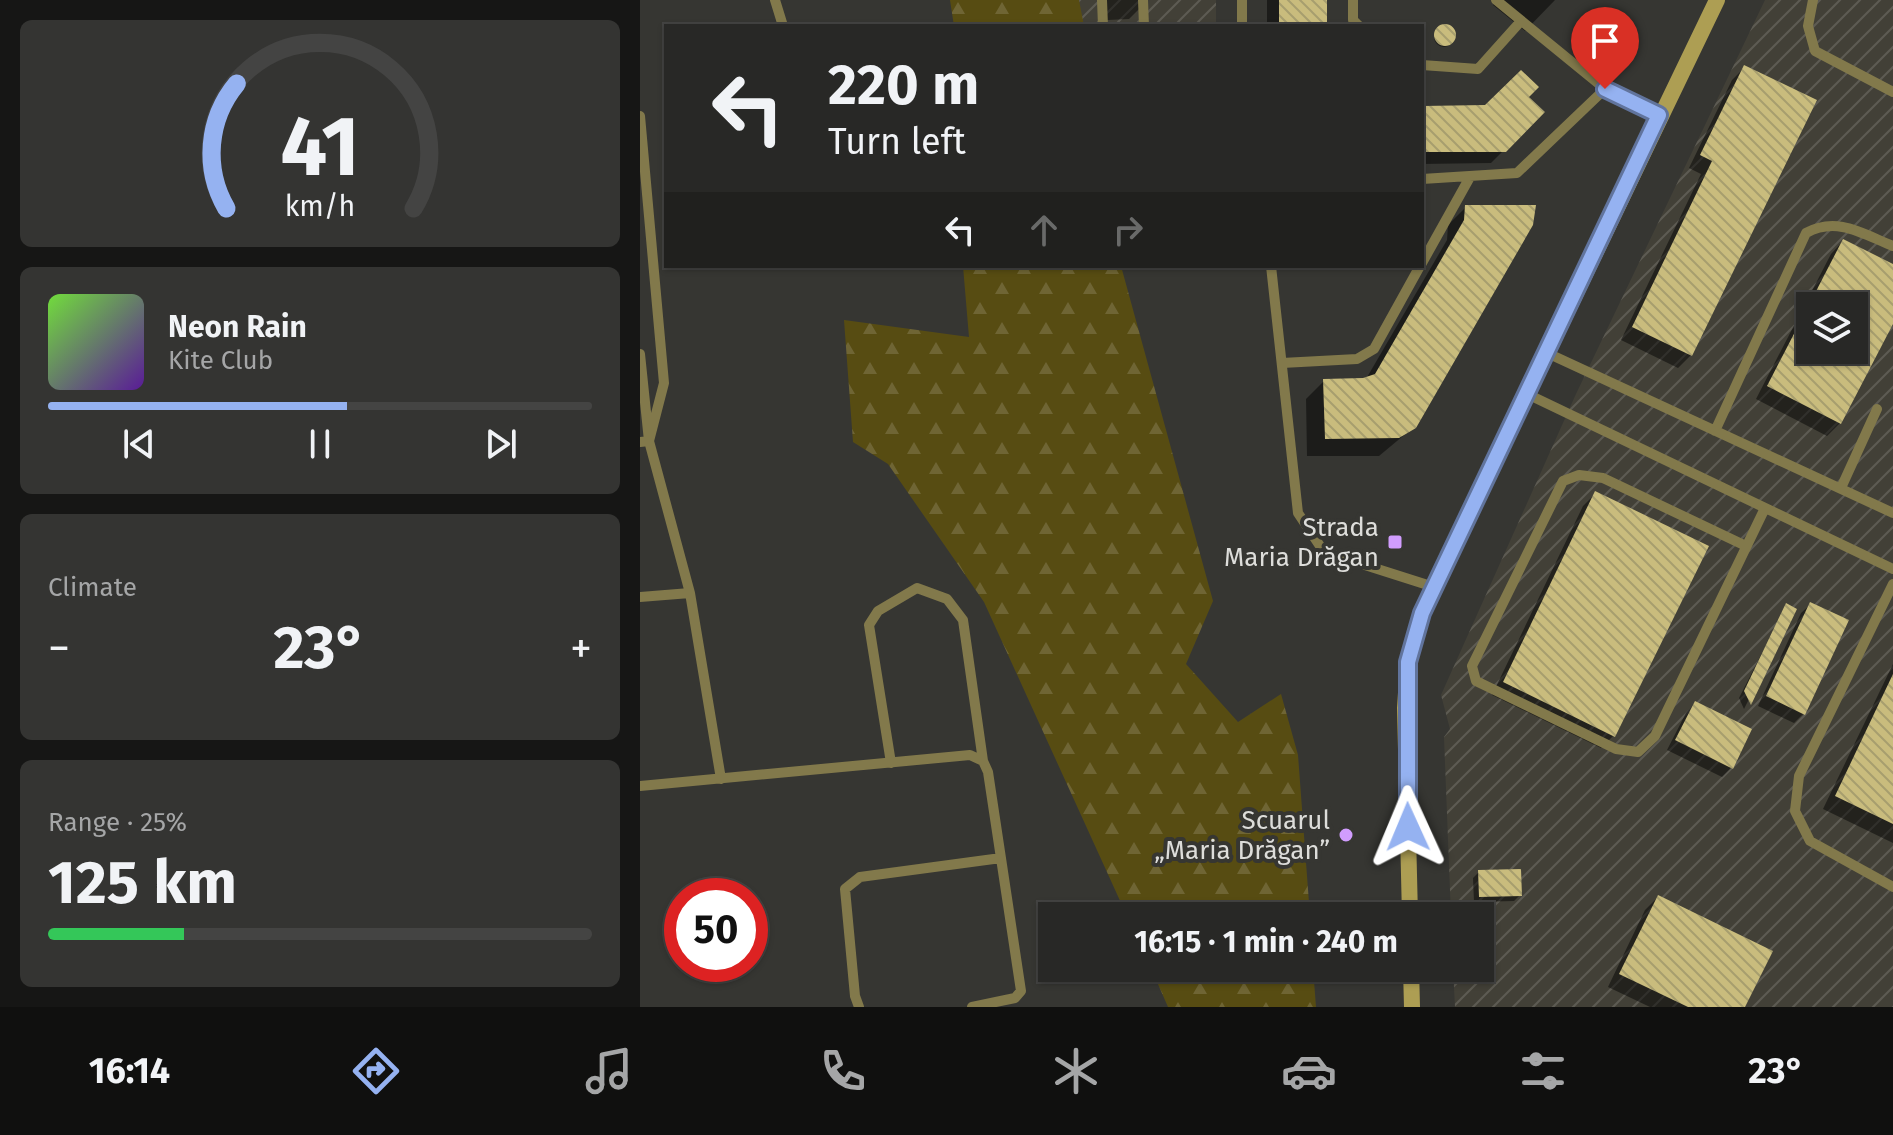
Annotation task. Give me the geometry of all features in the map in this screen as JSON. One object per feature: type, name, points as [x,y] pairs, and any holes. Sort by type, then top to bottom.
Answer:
[{"type":"main road","points":[[1410,902],[1405,708],[1408,662],[1434,587],[1717,0]]},
{"type":"main road","points":[[1411,982],[1412,1007]]},
{"type":"lane","points":[[775,0],[782,24]]},
{"type":"lane","points":[[1102,0],[1103,24]]},
{"type":"lane","points":[[1143,0],[1144,24]]},
{"type":"lane","points":[[1242,0],[1242,24]]},
{"type":"lane","points":[[1353,0],[1353,20],[1357,24]]},
{"type":"lane","points":[[1496,0],[1605,89],[1659,115]]},
{"type":"lane","points":[[1813,0],[1808,26],[1815,51],[1893,92]]},
{"type":"lane","points":[[1424,65],[1478,69],[1521,21]]},
{"type":"lane","points":[[1424,179],[1503,175],[1522,169],[1605,89]]},
{"type":"lane","points":[[640,116],[664,383],[645,442]]},
{"type":"lane","points":[[1424,259],[1470,177]]},
{"type":"lane","points":[[1715,431],[1806,233],[1821,225],[1844,225],[1893,246]]},
{"type":"lane","points":[[1271,268],[1298,513],[1324,552],[1434,587]]},
{"type":"lane","points":[[1282,363],[1357,359],[1366,355],[1374,349],[1419,268]]},
{"type":"lane","points":[[1545,352],[1893,513]]},
{"type":"lane","points":[[640,354],[645,442],[690,593],[721,779]]},
{"type":"lane","points":[[1525,393],[1893,569]]},
{"type":"lane","points":[[1841,488],[1877,409]]},
{"type":"lane","points":[[1746,546],[1603,478],[1579,475],[1563,481],[1472,666],[1476,681],[1616,749],[1638,752],[1655,736],[1765,508]]},
{"type":"lane","points":[[1893,584],[1799,776],[1795,811],[1810,841],[1893,887]]},
{"type":"lane","points":[[891,763],[869,625],[878,611],[917,588],[947,599],[963,620],[1021,991],[1015,998],[999,1004],[972,1007]]},
{"type":"lane","points":[[640,597],[690,593]]},
{"type":"lane","points":[[640,786],[970,755],[983,761]]},
{"type":"lane","points":[[859,1007],[855,996],[845,889],[860,877],[1001,858]]},
{"type":"shaded area","points":[[1065,0],[1216,0],[1216,24],[1071,24]]},
{"type":"shaded area","points":[[1765,0],[1893,0],[1893,1007],[1455,1007],[1454,982],[1494,982],[1494,902],[1450,902],[1444,737],[1450,729],[1441,695],[1576,394]]},
{"type":"green space","points":[[950,0],[1079,0],[1084,24],[954,24]]},
{"type":"green space","points":[[963,268],[1122,268],[1213,601],[1186,664],[1238,722],[1281,694],[1298,755],[1309,902],[1121,902],[984,602],[888,464],[853,442],[844,320],[969,337]]},
{"type":"green space","points":[[1157,982],[1314,982],[1316,1007],[1168,1007]]},
{"type":"building","points":[[1279,0],[1327,0],[1327,24],[1279,24]]},
{"type":"building","points":[[1445,24],[1453,27],[1456,35],[1453,43],[1445,46],[1437,43],[1434,35],[1437,27]]},
{"type":"building","points":[[1744,65],[1817,100],[1692,356],[1632,327],[1712,161],[1700,155]]},
{"type":"building","points":[[1521,70],[1539,87],[1529,97],[1545,112],[1506,152],[1424,152],[1424,106],[1485,105]]},
{"type":"building","points":[[1465,205],[1536,205],[1533,225],[1416,428],[1399,438],[1325,439],[1323,379],[1363,378],[1375,374],[1464,220]]},
{"type":"building","points":[[1843,239],[1893,264],[1893,324],[1841,424],[1767,386],[1796,330],[1796,364],[1868,364],[1868,292],[1816,292]]},
{"type":"building","points":[[1595,491],[1709,546],[1615,737],[1503,682]]},
{"type":"building","points":[[1810,602],[1849,620],[1805,715],[1766,696]]},
{"type":"building","points":[[1786,603],[1797,609],[1751,705],[1744,691]]},
{"type":"building","points":[[1893,674],[1893,824],[1835,796]]},
{"type":"building","points":[[1695,701],[1752,729],[1733,769],[1675,740]]},
{"type":"building","points":[[1521,869],[1522,896],[1479,897],[1478,870]]},
{"type":"building","points":[[1658,895],[1773,951],[1745,1007],[1688,1007],[1619,974]]},
{"type":"place","name":"Strada Maria Drăgan","points":[[1395,542]]},
{"type":"place","name":"Scuarul „Maria Drăgan”","points":[[1346,835]]},
{"type":"route","points":[[1408,827],[1405,708],[1408,662],[1422,613],[1659,115],[1605,89]]}]
